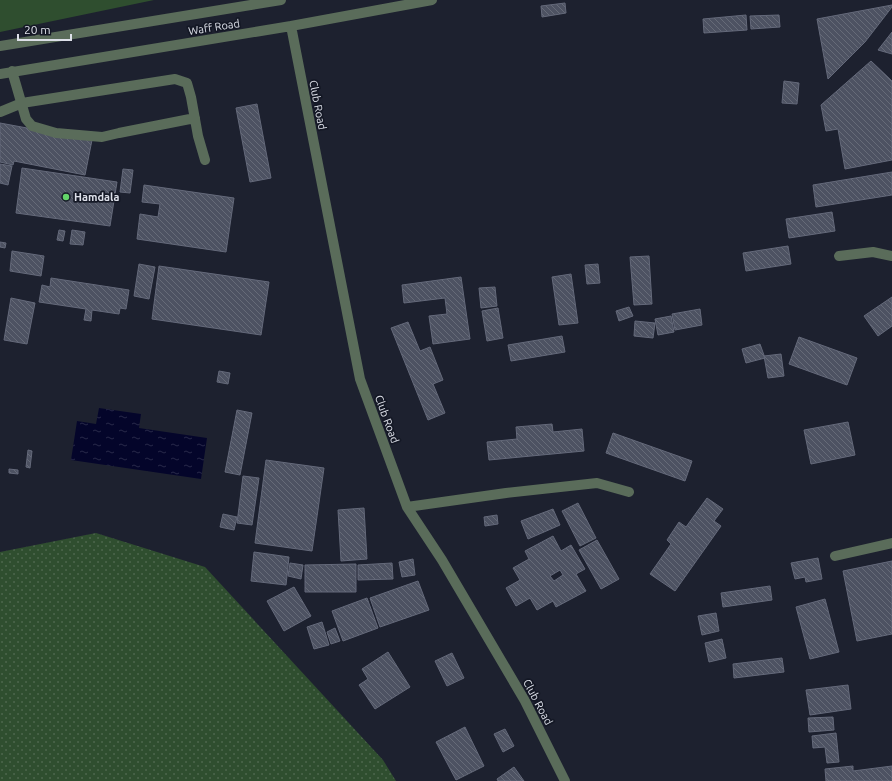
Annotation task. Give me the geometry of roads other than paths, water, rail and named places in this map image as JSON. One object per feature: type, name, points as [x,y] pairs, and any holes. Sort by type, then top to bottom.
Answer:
[{"type":"street","name":"Waff Road","points":[[0,46],[282,0]]},
{"type":"street","name":"Waff Road","points":[[0,74],[291,26],[432,0]]},
{"type":"street","name":"Club Road","points":[[291,26],[360,379],[407,507],[442,560],[525,701],[564,781]]},
{"type":"street","points":[[12,72],[26,119],[32,126],[56,133],[102,137],[195,118]]},
{"type":"street","points":[[0,112],[22,103],[175,79],[187,83],[198,136],[205,160]]},
{"type":"street","points":[[839,256],[873,252],[892,256]]},
{"type":"street","points":[[407,507],[506,493],[596,483],[629,492]]},
{"type":"street","points":[[835,556],[892,543]]},
{"type":"water","points":[[99,408],[141,414],[139,428],[207,438],[201,479],[71,460],[77,421],[96,424]]},
{"type":"place","name":"Hamdala","points":[[66,197]]}]
